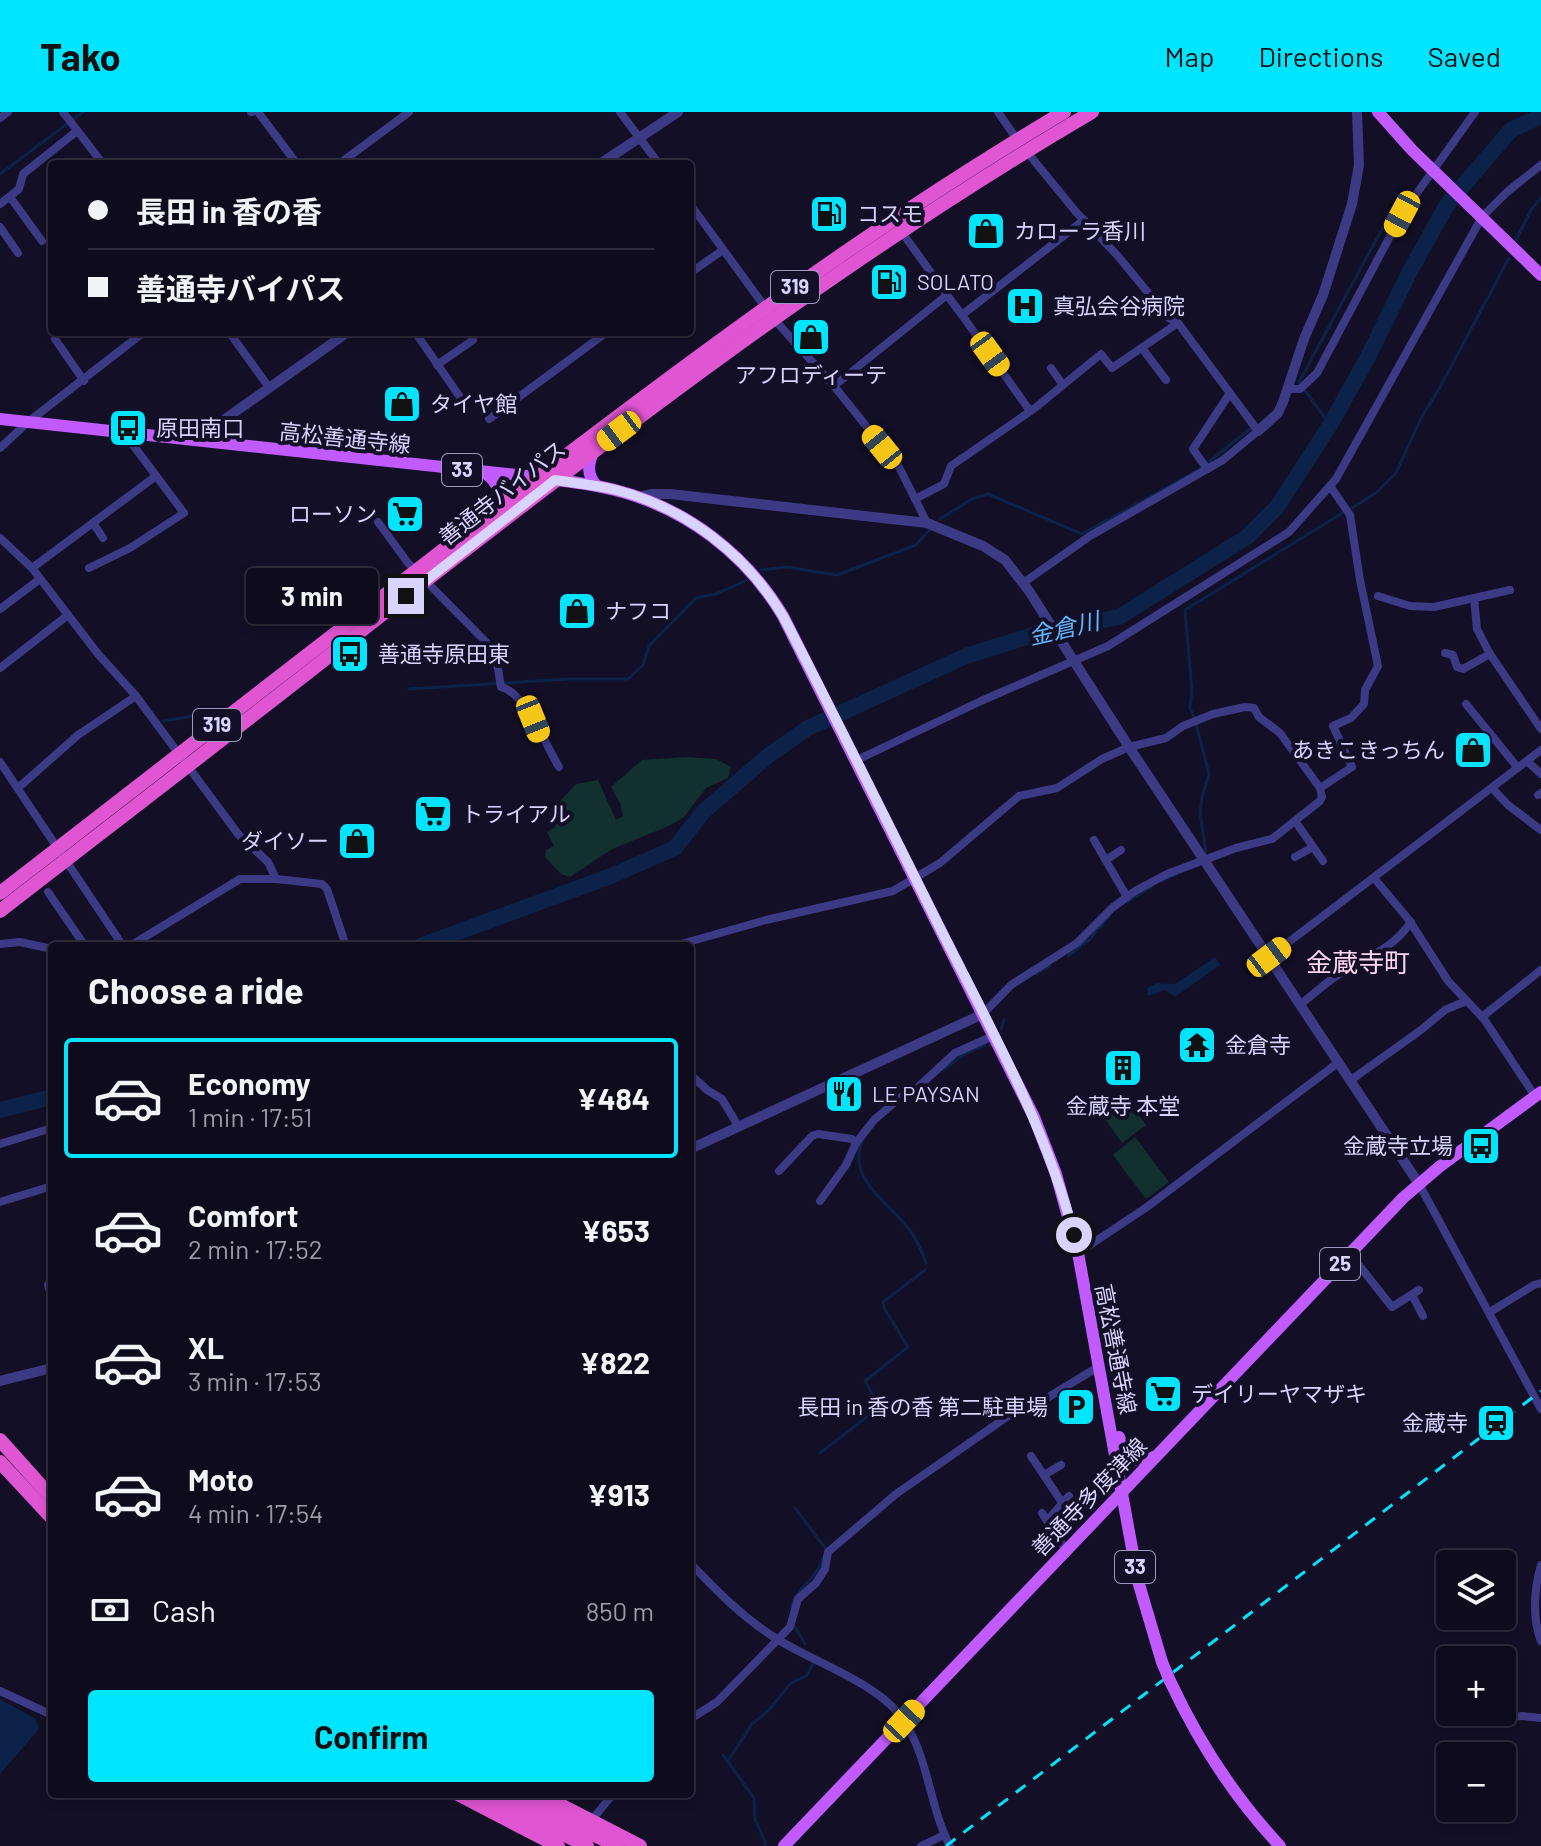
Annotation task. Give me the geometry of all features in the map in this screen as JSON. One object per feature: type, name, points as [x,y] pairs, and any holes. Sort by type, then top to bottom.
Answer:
[{"type":"highway","name":"善通寺バイパス","points":[[421,575],[536,477],[769,312],[901,231],[1064,112]]},
{"type":"highway","name":"善通寺バイパス","points":[[0,911],[62,854],[184,759],[421,575],[555,480],[867,237],[1022,145],[1092,112]]},
{"type":"highway","name":"善通寺バイパス","points":[[0,893],[62,854]]},
{"type":"highway","points":[[0,1440],[48,1494]]},
{"type":"highway","points":[[0,1462],[48,1514]]},
{"type":"highway","points":[[466,1798],[561,1846]]},
{"type":"highway","points":[[491,1798],[587,1846]]},
{"type":"highway","points":[[519,1798],[617,1846]]},
{"type":"highway","points":[[546,1798],[640,1846]]},
{"type":"main road","points":[[1378,112],[1541,275]]},
{"type":"main road","name":"高松善通寺線","points":[[0,419],[597,486],[638,497],[686,519],[740,560],[772,597],[827,700],[1047,1149],[1078,1253],[1138,1581],[1162,1662],[1208,1753],[1232,1791],[1280,1846]]},
{"type":"main road","points":[[594,450],[588,468],[597,486]]},
{"type":"main road","points":[[485,473],[499,489],[494,510]]},
{"type":"main road","name":"善通寺多度津線","points":[[784,1846],[1419,1184],[1538,1094]]},
{"type":"main road","points":[[1104,1392],[1111,1404],[1126,1456],[1132,1460],[1156,1457]]},
{"type":"main road","points":[[1118,1470],[1126,1477],[1138,1474]]},
{"type":"main road","points":[[1096,1518],[1109,1514],[1121,1518],[1131,1566],[1138,1581]]},
{"type":"street","points":[[0,118],[8,112]]},
{"type":"street","points":[[63,112],[100,160]]},
{"type":"street","points":[[258,112],[294,160]]},
{"type":"street","points":[[344,160],[409,112]]},
{"type":"street","points":[[620,112],[656,160]]},
{"type":"street","points":[[606,160],[678,112]]},
{"type":"street","points":[[998,112],[1084,220],[1169,318],[1178,323],[1258,431]]},
{"type":"street","points":[[1023,583],[1116,519],[1205,467],[1258,431],[1278,413],[1323,295],[1352,204],[1359,165],[1357,112]]},
{"type":"street","points":[[1288,389],[1302,387],[1317,373],[1402,214],[1437,174],[1475,112]]},
{"type":"street","points":[[0,204],[19,189],[23,174],[77,131]]},
{"type":"street","points":[[856,759],[1108,646],[1289,532],[1330,486],[1361,437],[1479,214],[1541,165]]},
{"type":"street","points":[[10,197],[42,241]]},
{"type":"street","points":[[694,210],[769,312],[899,467],[927,523]]},
{"type":"street","points":[[962,315],[1084,220]]},
{"type":"street","points":[[0,227],[18,253]]},
{"type":"street","points":[[901,231],[1030,411]]},
{"type":"street","points":[[694,270],[723,250]]},
{"type":"street","points":[[834,386],[947,295]]},
{"type":"street","points":[[915,499],[944,484],[951,466],[1030,411],[1101,354],[1112,368],[1178,323]]},
{"type":"street","points":[[0,448],[28,422],[139,336]]},
{"type":"street","points":[[232,336],[268,386]]},
{"type":"street","points":[[194,441],[342,336]]},
{"type":"street","points":[[418,336],[460,397]]},
{"type":"street","points":[[489,419],[602,336]]},
{"type":"street","points":[[55,339],[84,381]]},
{"type":"street","points":[[437,365],[473,340]]},
{"type":"street","points":[[1142,348],[1166,380]]},
{"type":"street","points":[[1051,368],[1063,385]]},
{"type":"street","points":[[1205,467],[1193,449],[1230,393]]},
{"type":"street","points":[[89,568],[130,548],[184,513],[124,433]]},
{"type":"street","points":[[32,568],[156,476]]},
{"type":"street","points":[[1320,788],[1352,767],[1333,726],[1351,718],[1364,704],[1365,690],[1378,666],[1357,567],[1350,515],[1330,486]]},
{"type":"street","points":[[638,497],[651,494],[694,496],[927,523],[983,546],[1005,560],[1419,1184],[1541,1409]]},
{"type":"street","points":[[686,519],[682,506],[694,496]]},
{"type":"street","points":[[378,522],[421,575],[486,642],[496,657],[500,684],[513,691],[533,719],[559,767]]},
{"type":"street","points":[[93,523],[103,538]]},
{"type":"street","points":[[0,538],[32,568],[98,654],[136,696],[238,834],[268,862],[276,879]]},
{"type":"street","points":[[0,609],[40,579]]},
{"type":"street","points":[[1378,596],[1410,606],[1434,607],[1510,590]]},
{"type":"street","points":[[1474,598],[1477,629],[1490,654],[1541,729]]},
{"type":"street","points":[[0,668],[68,615]]},
{"type":"street","points":[[1445,653],[1453,655],[1457,667],[1463,669],[1490,654]]},
{"type":"street","points":[[18,788],[78,735],[136,696]]},
{"type":"street","points":[[1466,704],[1518,768]]},
{"type":"street","points":[[688,942],[766,920],[893,891],[916,880],[1019,796],[1057,788],[1102,759],[1129,747],[1166,738],[1183,726],[1213,714],[1254,708],[1259,717],[1280,733],[1320,788],[1320,801],[1272,839],[1236,848],[1167,874],[1127,897],[1077,943],[1011,985],[983,1014],[694,1147]]},
{"type":"street","points":[[1269,957],[1541,750]]},
{"type":"street","points":[[1527,761],[1541,774]]},
{"type":"street","points":[[0,762],[120,942]]},
{"type":"street","points":[[1492,788],[1508,805],[1541,830]]},
{"type":"street","points":[[1295,821],[1323,861]]},
{"type":"street","points":[[1094,840],[1127,897]]},
{"type":"street","points":[[1295,857],[1313,847]]},
{"type":"street","points":[[1106,860],[1121,850]]},
{"type":"street","points":[[136,942],[230,884],[251,878],[322,884],[327,889],[345,942]]},
{"type":"street","points":[[1374,878],[1411,922],[1448,981],[1482,1017],[1538,1094]]},
{"type":"street","points":[[48,892],[82,942]]},
{"type":"street","points":[[1301,1004],[1338,975],[1393,943],[1411,922]]},
{"type":"street","points":[[0,944],[20,942],[48,948]]},
{"type":"street","points":[[1482,1017],[1541,970]]},
{"type":"street","points":[[1351,1080],[1445,1010],[1466,1001]]},
{"type":"street","points":[[820,1201],[846,1165],[856,1143],[886,1109],[917,1088],[955,1053],[993,1036]]},
{"type":"street","points":[[1078,1253],[1147,1207],[1339,1062]]},
{"type":"street","points":[[694,1078],[722,1099],[738,1126]]},
{"type":"street","points":[[0,1144],[48,1129]]},
{"type":"street","points":[[779,1171],[812,1136],[818,1134],[852,1139],[856,1143]]},
{"type":"street","points":[[0,1202],[48,1187]]},
{"type":"street","points":[[1350,1254],[1377,1294],[1392,1307],[1415,1293],[1423,1316]]},
{"type":"street","points":[[1490,1312],[1541,1283]]},
{"type":"street","points":[[0,1381],[48,1369]]},
{"type":"street","points":[[694,1716],[717,1702],[790,1627],[798,1599],[816,1583],[825,1569],[828,1552],[896,1494],[1018,1409],[1029,1409],[1093,1370]]},
{"type":"street","points":[[1031,1456],[1066,1500],[1044,1517],[1066,1550]]},
{"type":"street","points":[[1044,1475],[1061,1465]]},
{"type":"street","points":[[1541,1565],[1535,1617],[1541,1641]]},
{"type":"street","points":[[694,1567],[735,1609],[778,1640],[834,1669],[890,1704],[904,1721],[925,1765],[944,1835],[950,1846]]},
{"type":"street","points":[[0,1691],[48,1713]]},
{"type":"street","points":[[1516,1717],[1541,1718]]},
{"type":"street","points":[[590,1822],[610,1798]]},
{"type":"street","points":[[921,1846],[944,1835]]},
{"type":"green space","points":[[716,759],[731,767],[728,778],[706,788],[684,817],[612,849],[570,877],[561,874],[545,857],[546,850],[554,846],[547,832],[555,827],[549,813],[576,784],[598,780],[616,820],[623,816],[611,787],[642,760]]},
{"type":"green space","points":[[1123,1093],[1146,1125],[1122,1143],[1099,1111]]},
{"type":"green space","points":[[1135,1137],[1169,1182],[1146,1199],[1113,1155]]},
{"type":"water","points":[[1215,957],[1220,965],[1175,997],[1165,990],[1148,996],[1147,988],[1157,983],[1175,984]]},
{"type":"water","points":[[0,1699],[36,1719],[39,1729],[0,1774]]},
{"type":"waterway","points":[[0,174],[83,112]]},
{"type":"waterway","name":"金倉川","points":[[431,942],[611,876],[675,848],[703,812],[769,755],[808,728],[966,656],[1036,634],[1119,617],[1247,537],[1277,507],[1330,425],[1448,203],[1511,130],[1541,116]]},
{"type":"waterway","points":[[1330,425],[1299,382],[1400,196]]},
{"type":"waterway","points":[[1516,240],[1531,210],[1541,198]]},
{"type":"waterway","points":[[1352,508],[1377,492],[1396,473],[1421,418],[1509,258]]},
{"type":"waterway","points":[[940,519],[972,499],[988,494],[1082,534],[1200,469],[1251,428]]},
{"type":"waterway","points":[[1194,717],[1190,708],[1192,691],[1185,610],[1344,512]]},
{"type":"waterway","points":[[761,570],[787,567],[837,575],[916,545],[931,528]]},
{"type":"waterway","points":[[409,689],[569,679],[628,679],[643,665],[649,646],[696,598],[716,594],[747,580]]},
{"type":"waterway","points":[[163,721],[206,714]]},
{"type":"waterway","points":[[1196,724],[1209,774],[1200,813],[1206,853]]},
{"type":"waterway","points":[[1162,881],[1177,874]]},
{"type":"waterway","points":[[1127,902],[1151,887]]},
{"type":"waterway","points":[[1068,956],[1090,939],[1109,916]]},
{"type":"waterway","points":[[1036,974],[1050,966]]},
{"type":"waterway","points":[[1001,1029],[1004,1020]]},
{"type":"waterway","points":[[944,1069],[963,1055],[985,1045]]},
{"type":"waterway","name":"金倉川","points":[[0,1110],[48,1098]]},
{"type":"waterway","points":[[863,1140],[859,1154],[864,1178],[909,1229],[926,1263]]},
{"type":"waterway","points":[[820,1453],[877,1409],[878,1405],[865,1381],[908,1347],[883,1302],[925,1270]]},
{"type":"waterway","points":[[795,1508],[826,1549]]},
{"type":"waterway","points":[[791,1606],[823,1558]]},
{"type":"waterway","points":[[795,1627],[805,1644]]},
{"type":"waterway","points":[[728,1761],[752,1724],[768,1711],[791,1683],[806,1676],[815,1661]]},
{"type":"waterway","points":[[723,1755],[754,1798],[755,1819],[766,1844],[764,1846]]},
{"type":"railway","points":[[946,1846],[1541,1391]]},
{"type":"place","name":"コスモ","points":[[829,214]]},
{"type":"place","name":"カローラ香川","points":[[986,231]]},
{"type":"place","name":"SOLATO","points":[[889,282]]},
{"type":"place","name":"真弘会谷病院","points":[[1025,306]]},
{"type":"place","name":"アフロディーテ","points":[[811,337]]},
{"type":"place","name":"タイヤ館","points":[[402,404]]},
{"type":"place","name":"原田南口","points":[[128,428]]},
{"type":"place","name":"ローソン","points":[[405,514]]},
{"type":"place","name":"ナフコ","points":[[577,611]]},
{"type":"place","name":"善通寺原田東","points":[[350,654]]},
{"type":"place","name":"あきこきっちん","points":[[1473,750]]},
{"type":"place","name":"トライアル","points":[[433,814]]},
{"type":"place","name":"ダイソー","points":[[357,841]]},
{"type":"place","name":"金倉寺","points":[[1197,1045]]},
{"type":"place","name":"金蔵寺 本堂","points":[[1123,1068]]},
{"type":"place","name":"LE PAYSAN","points":[[844,1094]]},
{"type":"place","name":"金蔵寺立場","points":[[1481,1146]]},
{"type":"place","name":"デイリーヤマザキ","points":[[1163,1394]]},
{"type":"place","name":"長田 in 香の香 第二駐車場","points":[[1076,1407]]},
{"type":"place","name":"金蔵寺","points":[[1496,1423]]},
{"type":"district","name":"金蔵寺町","points":[[1358,963]]},
{"type":"route","points":[[406,596],[555,480],[613,489],[649,501],[705,531],[740,560],[772,597],[783,616],[969,984],[1034,1117],[1056,1174],[1074,1235]]}]
